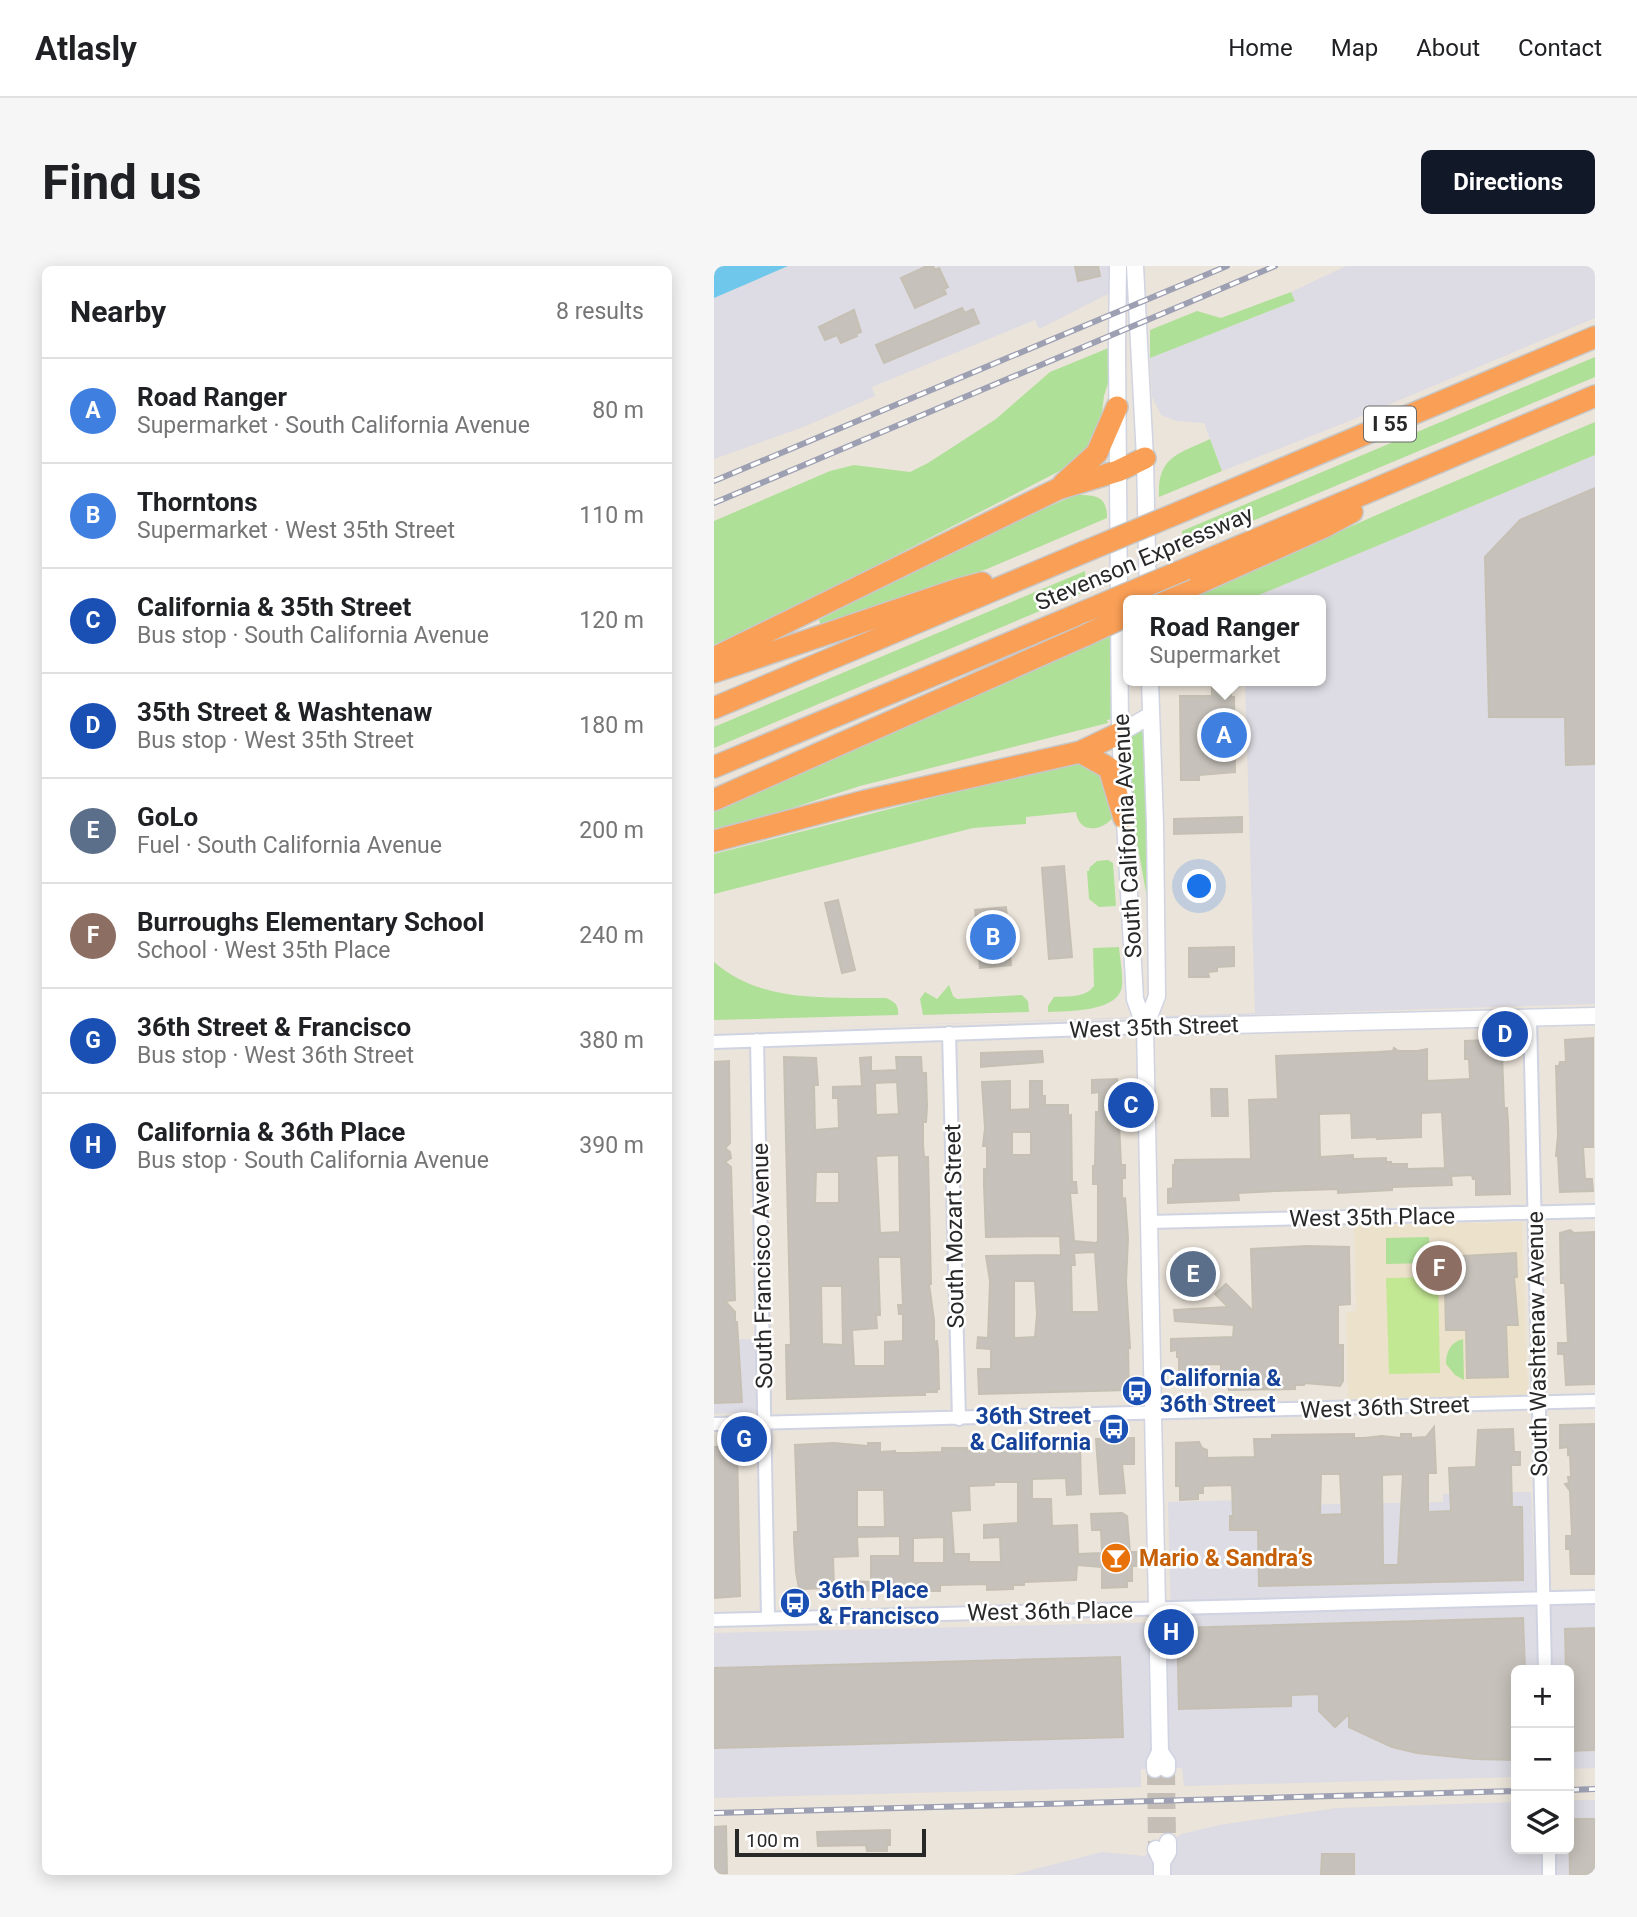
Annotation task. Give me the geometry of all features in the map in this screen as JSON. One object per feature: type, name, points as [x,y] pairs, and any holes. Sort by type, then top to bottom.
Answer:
[{"type":"highway","name":"Stevenson Expressway","points":[[714,708],[1595,337]]},
{"type":"highway","name":"Stevenson Expressway","points":[[1136,595],[1186,579],[1455,455],[1595,396]]},
{"type":"highway","points":[[1058,489],[1097,453],[1117,407]]},
{"type":"highway","points":[[714,658],[1058,489],[1118,471],[1145,458]]},
{"type":"highway","points":[[714,672],[956,590],[1049,566]]},
{"type":"highway","points":[[1167,595],[1186,579]]},
{"type":"highway","name":"Stevenson Expressway","points":[[714,767],[1086,611],[1123,599]]},
{"type":"highway","points":[[714,800],[1123,617]]},
{"type":"highway","points":[[714,841],[865,801],[1080,752],[1121,733]]},
{"type":"highway","points":[[1080,752],[1109,768],[1124,818]]},
{"type":"main road","name":"South California Avenue","points":[[1118,266],[1121,733],[1135,999],[1145,1027],[1160,1752],[1167,1762],[1161,1769]]},
{"type":"main road","points":[[1135,266],[1145,458],[1148,595]]},
{"type":"main road","name":"South California Avenue","points":[[1145,1027],[1157,996],[1155,795],[1150,686]]},
{"type":"main road","points":[[1121,733],[1151,715]]},
{"type":"main road","name":"West 35th Street","points":[[1145,1027],[1595,1016]]},
{"type":"street","name":"South Washtenaw Avenue","points":[[1530,1017],[1545,1665]]},
{"type":"street","name":"West 35th Street","points":[[714,1042],[1145,1027]]},
{"type":"street","name":"South Mozart Street","points":[[949,1033],[959,1419]]},
{"type":"street","name":"South Francisco Avenue","points":[[757,1040],[768,1618]]},
{"type":"street","name":"West 35th Place","points":[[1149,1222],[1595,1212]]},
{"type":"street","name":"West 36th Street","points":[[714,1424],[1595,1401]]},
{"type":"street","name":"West 36th Place","points":[[714,1620],[1595,1597]]},
{"type":"street","points":[[1549,1854],[1549,1875]]},
{"type":"shaded area","points":[[788,266],[1114,266],[1114,291],[1039,329],[1035,320],[872,387],[875,396],[806,426],[714,459],[714,298]]},
{"type":"shaded area","points":[[1346,266],[1595,266],[1595,318],[1352,420],[1222,471],[1204,423],[1177,421],[1161,415],[1152,397],[1150,358],[1295,301],[1291,292]]},
{"type":"shaded area","points":[[1595,455],[1595,1004],[714,1031],[1255,1013],[1245,686],[1326,686],[1326,595],[1259,595]]},
{"type":"shaded area","points":[[1522,1222],[1528,1395],[1348,1400],[1346,1312],[1356,1311],[1354,1225]]},
{"type":"shaded area","points":[[756,1339],[758,1412],[714,1414],[714,1340]]},
{"type":"shaded area","points":[[1531,1492],[1536,1605],[1595,1604],[1595,1768],[1574,1769],[1574,1665],[1511,1665],[1511,1777],[1184,1786],[1182,1768],[1141,1769],[1141,1787],[714,1798],[714,1633],[1171,1622],[1168,1502],[1250,1500],[1251,1506],[1443,1502],[1443,1494]]},
{"type":"shaded area","points":[[1574,1800],[1595,1800],[1595,1875],[1012,1875],[1102,1852],[1144,1856],[1182,1834],[1219,1825],[1337,1808],[1511,1802],[1511,1854],[1574,1854]]},
{"type":"green space","points":[[1291,292],[1295,301],[1150,358],[1150,330],[1197,311],[1221,318]]},
{"type":"green space","points":[[1111,347],[1113,367],[1104,396],[1101,420],[1095,438],[1081,460],[817,596],[714,645],[714,521],[830,471],[854,465],[910,472],[996,419],[1050,372]]},
{"type":"green space","points":[[1595,357],[1595,377],[1183,550],[1182,531]]},
{"type":"green space","points":[[1595,422],[1595,455],[1259,595],[1196,595]]},
{"type":"green space","points":[[1210,439],[1222,471],[1159,497],[1162,473],[1172,458]]},
{"type":"green space","points":[[1075,495],[1098,498],[1105,505],[1107,518],[987,569],[821,625],[819,620],[983,536]]},
{"type":"green space","points":[[1085,571],[1085,592],[714,748],[714,727]]},
{"type":"green space","points":[[1110,634],[1112,719],[1107,720],[1108,723],[860,786],[714,831],[714,810]]},
{"type":"green space","points":[[1144,726],[1149,909],[1132,814],[1132,736]]},
{"type":"green space","points":[[1077,761],[1098,765],[1110,799],[1112,819],[1096,828],[1081,824],[1076,812],[1026,817],[1026,824],[973,828],[714,894],[714,854]]},
{"type":"green space","points":[[1108,860],[1113,863],[1116,906],[1099,907],[1089,899],[1087,871],[1097,861]]},
{"type":"green space","points":[[1119,947],[1122,986],[1119,995],[1112,1001],[1091,1008],[1048,1012],[1048,1006],[1054,997],[1081,994],[1094,986],[1093,948]]},
{"type":"green space","points":[[714,962],[733,976],[774,992],[818,997],[886,998],[896,1004],[898,1015],[714,1020]]},
{"type":"green space","points":[[949,985],[957,999],[1022,995],[1028,1001],[1029,1012],[923,1015],[920,999],[925,992],[937,999]]},
{"type":"green space","points":[[1429,1237],[1430,1263],[1386,1264],[1386,1238]]},
{"type":"green space","points":[[1438,1277],[1440,1373],[1389,1374],[1386,1278]]},
{"type":"green space","points":[[1463,1339],[1464,1380],[1455,1375],[1446,1364],[1450,1348]]},
{"type":"water","points":[[714,266],[788,266],[714,298]]},
{"type":"building","points":[[927,266],[933,266],[935,270],[939,268],[948,287],[944,289],[946,294],[915,308],[901,278]]},
{"type":"building","points":[[1075,266],[1098,266],[1100,276],[1078,281]]},
{"type":"building","points":[[962,308],[965,313],[973,309],[979,323],[884,363],[876,345]]},
{"type":"building","points":[[854,310],[861,332],[841,343],[837,335],[825,340],[819,327]]},
{"type":"building","points":[[1595,488],[1595,764],[1566,765],[1565,717],[1489,717],[1485,557],[1520,520]]},
{"type":"building","points":[[1212,686],[1230,686],[1231,697],[1234,697],[1235,772],[1199,775],[1199,780],[1181,780],[1180,696],[1212,696]]},
{"type":"building","points":[[1242,817],[1242,832],[1174,834],[1174,819]]},
{"type":"building","points":[[1064,866],[1072,957],[1049,959],[1042,868]]},
{"type":"building","points":[[838,900],[855,970],[842,973],[825,903]]},
{"type":"building","points":[[1006,907],[1011,965],[980,968],[975,910]]},
{"type":"building","points":[[1234,947],[1234,966],[1217,967],[1217,971],[1208,972],[1209,977],[1189,977],[1189,948]]},
{"type":"building","points":[[1593,1038],[1593,1147],[1583,1147],[1585,1179],[1592,1179],[1593,1191],[1560,1192],[1556,1156],[1556,1066],[1559,1066],[1560,1062],[1566,1062],[1565,1040]]},
{"type":"building","points":[[1511,1039],[1511,1052],[1502,1053],[1510,1194],[1476,1195],[1476,1179],[1473,1179],[1472,1175],[1451,1176],[1452,1185],[1392,1187],[1392,1190],[1338,1193],[1338,1189],[1238,1193],[1239,1200],[1168,1203],[1168,1189],[1173,1188],[1175,1160],[1251,1159],[1249,1100],[1278,1099],[1276,1056],[1393,1051],[1394,1048],[1398,1051],[1427,1049],[1427,1081],[1470,1079],[1469,1059],[1465,1059],[1465,1041]],"holes":[[[1442,1112],[1445,1168],[1407,1169],[1407,1164],[1391,1164],[1386,1162],[1386,1158],[1353,1159],[1353,1155],[1320,1157],[1319,1114],[1351,1113],[1352,1138],[1377,1139],[1421,1137],[1421,1113]]]},
{"type":"building","points":[[1042,1051],[1043,1062],[981,1067],[981,1053]]},
{"type":"building","points":[[784,1057],[816,1058],[818,1085],[814,1085],[815,1130],[839,1128],[838,1098],[833,1098],[833,1087],[862,1086],[860,1058],[871,1057],[871,1071],[874,1071],[897,1070],[896,1057],[921,1057],[922,1073],[926,1073],[927,1107],[926,1122],[923,1122],[923,1144],[924,1157],[928,1157],[929,1284],[934,1342],[937,1341],[938,1350],[939,1389],[937,1392],[925,1392],[925,1395],[787,1399],[786,1345],[791,1345]],"holes":[[[897,1082],[899,1114],[876,1115],[875,1083]],[[899,1155],[900,1232],[880,1233],[876,1156]],[[816,1172],[839,1172],[839,1203],[815,1203]],[[878,1257],[901,1257],[903,1305],[898,1305],[899,1314],[903,1314],[903,1341],[885,1342],[885,1366],[854,1366],[852,1330],[877,1328],[876,1315],[880,1315]],[[821,1286],[842,1286],[843,1345],[822,1344]]]},
{"type":"building","points":[[729,1061],[730,1143],[725,1148],[730,1152],[731,1158],[725,1162],[731,1167],[735,1300],[725,1301],[735,1312],[737,1322],[742,1402],[714,1403],[714,1062]]},
{"type":"building","points":[[1117,1079],[1121,1165],[1125,1165],[1122,1199],[1125,1198],[1128,1238],[1126,1282],[1130,1348],[1129,1390],[979,1394],[978,1369],[991,1369],[991,1349],[977,1348],[978,1337],[988,1338],[990,1281],[986,1256],[1061,1255],[1060,1236],[986,1237],[984,1169],[987,1169],[987,1146],[983,1146],[985,1128],[982,1082],[1010,1081],[1010,1110],[1030,1109],[1030,1081],[1042,1081],[1045,1105],[1068,1105],[1068,1116],[1071,1115],[1072,1182],[1076,1182],[1077,1193],[1070,1193],[1074,1241],[1096,1243],[1098,1184],[1093,1184],[1093,1166],[1099,1092],[1092,1093],[1092,1080]],"holes":[[[1012,1132],[1031,1132],[1031,1155],[1012,1155]],[[1095,1252],[1099,1312],[1072,1312],[1071,1265],[1075,1265],[1074,1253]],[[1014,1281],[1035,1281],[1035,1337],[1014,1338]]]},
{"type":"building","points":[[1211,1089],[1227,1089],[1228,1116],[1212,1116]]},
{"type":"building","points":[[1570,1230],[1574,1233],[1594,1232],[1595,1384],[1566,1385],[1564,1354],[1558,1354],[1558,1343],[1568,1343],[1565,1283],[1561,1283],[1560,1233]]},
{"type":"building","points":[[1349,1247],[1350,1304],[1338,1305],[1338,1345],[1343,1345],[1343,1381],[1340,1386],[1305,1383],[1295,1385],[1295,1389],[1229,1390],[1228,1377],[1221,1377],[1221,1364],[1193,1365],[1193,1385],[1179,1386],[1179,1357],[1177,1350],[1171,1351],[1171,1339],[1233,1337],[1234,1325],[1175,1321],[1174,1310],[1228,1307],[1215,1294],[1226,1284],[1253,1311],[1251,1249]]},
{"type":"building","points":[[1516,1253],[1517,1277],[1514,1277],[1518,1325],[1506,1325],[1508,1377],[1467,1378],[1466,1330],[1446,1330],[1444,1257]]},
{"type":"building","points":[[1212,1266],[1213,1280],[1173,1281],[1173,1267]]},
{"type":"building","points":[[1595,1424],[1595,1574],[1571,1574],[1570,1549],[1566,1549],[1566,1536],[1572,1536],[1570,1491],[1565,1484],[1569,1483],[1568,1477],[1571,1477],[1570,1454],[1568,1455],[1568,1447],[1560,1448],[1560,1425]]},
{"type":"building","points":[[1434,1427],[1436,1473],[1428,1473],[1428,1512],[1451,1511],[1449,1468],[1476,1467],[1478,1430],[1513,1429],[1514,1452],[1520,1452],[1520,1465],[1511,1465],[1512,1507],[1522,1507],[1523,1580],[1259,1586],[1258,1530],[1230,1530],[1230,1516],[1233,1516],[1232,1485],[1203,1486],[1203,1493],[1198,1493],[1198,1499],[1180,1500],[1180,1486],[1176,1486],[1176,1443],[1199,1442],[1202,1448],[1207,1450],[1207,1458],[1255,1457],[1254,1439],[1272,1439],[1272,1435],[1354,1434],[1354,1438],[1401,1438],[1401,1434],[1411,1434],[1411,1438],[1426,1437]],"holes":[[[1321,1474],[1340,1474],[1342,1514],[1320,1515]],[[1403,1474],[1398,1565],[1383,1565],[1382,1475]]]},
{"type":"building","points":[[1134,1438],[1134,1464],[1122,1464],[1125,1493],[1100,1494],[1096,1439]]},
{"type":"building","points":[[1061,1440],[1080,1440],[1081,1494],[1067,1495],[1066,1478],[1032,1479],[1032,1499],[1051,1499],[1052,1526],[1077,1525],[1078,1554],[1102,1553],[1101,1530],[1092,1530],[1091,1514],[1122,1513],[1127,1516],[1130,1552],[1136,1552],[1136,1566],[1132,1566],[1132,1581],[1127,1581],[1127,1587],[1102,1588],[1102,1567],[1077,1565],[1076,1580],[1024,1582],[1024,1585],[1013,1585],[1013,1589],[987,1590],[987,1584],[940,1585],[940,1591],[929,1591],[929,1584],[907,1584],[907,1587],[849,1591],[849,1581],[871,1582],[871,1556],[900,1556],[900,1536],[857,1537],[858,1556],[833,1557],[834,1588],[799,1589],[794,1539],[794,1532],[798,1532],[795,1445],[834,1443],[868,1446],[868,1443],[880,1443],[880,1452],[895,1453],[942,1452],[942,1448],[967,1448],[967,1451],[1061,1447]],"holes":[[[994,1482],[1018,1482],[1018,1523],[984,1525],[984,1538],[1000,1537],[1001,1562],[969,1562],[969,1554],[954,1554],[951,1511],[970,1510],[969,1486],[994,1485]],[[857,1490],[884,1490],[885,1527],[857,1527]],[[944,1537],[944,1563],[913,1563],[913,1538]]]},
{"type":"building","points":[[737,1446],[740,1596],[714,1598],[714,1447]]},
{"type":"building","points":[[1523,1618],[1525,1665],[1511,1665],[1511,1760],[1417,1753],[1392,1747],[1349,1727],[1349,1714],[1335,1727],[1319,1711],[1319,1694],[1291,1695],[1291,1706],[1179,1709],[1177,1628]]},
{"type":"building","points":[[1595,1628],[1595,1750],[1574,1751],[1574,1665],[1566,1665],[1565,1629]]},
{"type":"building","points":[[1120,1657],[1123,1737],[714,1748],[714,1668]]},
{"type":"building","points":[[1574,1819],[1595,1819],[1595,1875],[1570,1875],[1570,1854],[1574,1854]]},
{"type":"building","points":[[726,1826],[727,1873],[714,1874],[714,1827]]},
{"type":"building","points":[[890,1830],[890,1845],[887,1845],[887,1851],[867,1851],[866,1845],[818,1846],[817,1832]]},
{"type":"building","points":[[1322,1854],[1354,1854],[1354,1875],[1321,1875]]},
{"type":"tunnel","points":[[1155,1769],[1156,1849]]},
{"type":"tunnel","points":[[1167,1769],[1168,1842]]},
{"type":"railway","points":[[714,481],[1227,266]]},
{"type":"railway","points":[[714,503],[1275,266]]},
{"type":"railway","points":[[1574,1790],[1595,1789]]},
{"type":"railway","points":[[714,1813],[1511,1791]]},
{"type":"place","name":"Road Ranger","points":[[1224,735]]},
{"type":"place","name":"Thorntons","points":[[993,937]]},
{"type":"place","name":"35th Street & Washtenaw","points":[[1505,1034]]},
{"type":"place","name":"California & 35th Street","points":[[1131,1105]]},
{"type":"place","name":"Burroughs Elementary School","points":[[1439,1268]]},
{"type":"place","name":"GoLo","points":[[1193,1274]]},
{"type":"place","name":"California & 36th Street","points":[[1137,1391]]},
{"type":"place","name":"36th Street & California","points":[[1114,1429]]},
{"type":"place","name":"36th Street & Francisco","points":[[744,1439]]},
{"type":"place","name":"Mario & Sandra’s","points":[[1116,1558]]},
{"type":"place","name":"36th Place & Francisco","points":[[795,1603]]},
{"type":"place","name":"California & 36th Place","points":[[1171,1632]]}]
